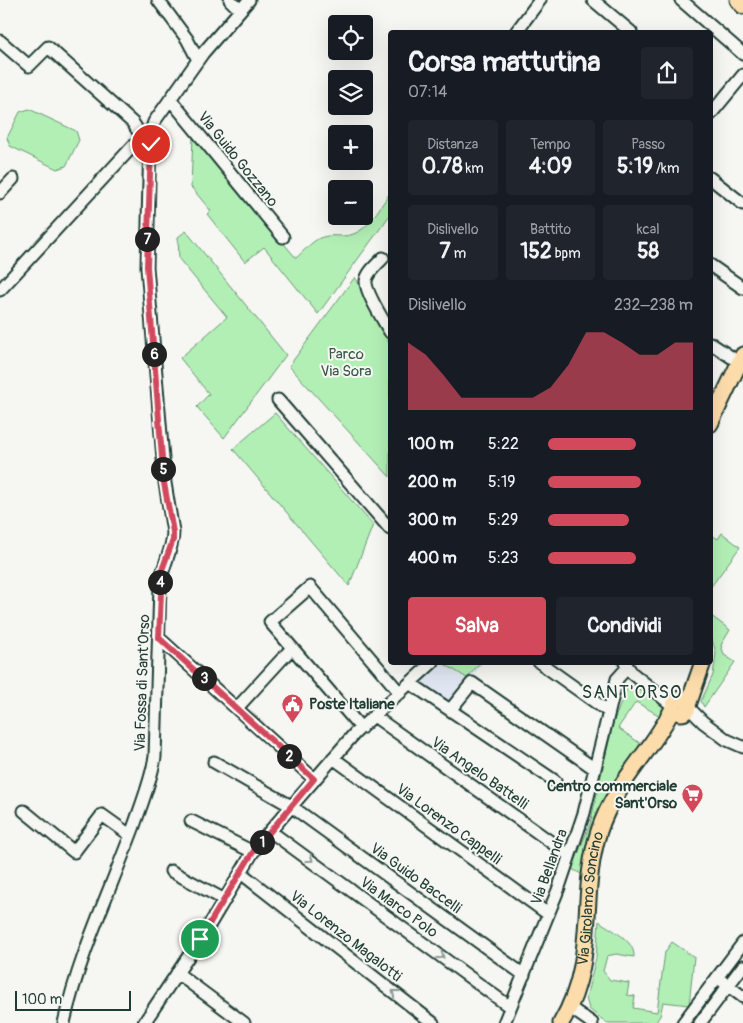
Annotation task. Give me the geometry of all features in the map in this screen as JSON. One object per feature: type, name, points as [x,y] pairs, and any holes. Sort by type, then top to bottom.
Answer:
[{"type":"main road","points":[[738,0],[743,6]]},
{"type":"main road","points":[[713,418],[741,359]]},
{"type":"main road","name":"Via Girolamo Soncino","points":[[561,1023],[579,981],[585,953],[591,867],[599,831],[608,808],[623,782],[698,681],[702,665]]},
{"type":"street","points":[[158,0],[200,56]]},
{"type":"street","points":[[230,0],[240,10]]},
{"type":"street","points":[[0,290],[4,277],[132,146],[170,99],[200,56],[249,0]]},
{"type":"street","points":[[518,30],[540,0]]},
{"type":"street","points":[[593,0],[629,30]]},
{"type":"street","points":[[681,0],[743,54]]},
{"type":"street","points":[[0,42],[29,66],[48,47],[144,131]]},
{"type":"street","points":[[713,106],[743,75]]},
{"type":"street","name":"Via Guido Gozzano","points":[[170,99],[283,238]]},
{"type":"street","name":"Via Fossa di Sant'Orso","points":[[64,1023],[79,967],[130,835],[152,774],[155,757],[162,570],[173,540],[173,532],[164,483],[147,267],[150,152],[144,131]]},
{"type":"street","points":[[0,193],[13,179]]},
{"type":"street","points":[[713,180],[743,204]]},
{"type":"street","points":[[383,258],[369,274],[366,281],[369,292],[388,328]]},
{"type":"street","points":[[713,267],[743,288]]},
{"type":"street","points":[[713,345],[741,359]]},
{"type":"street","points":[[278,400],[388,527]]},
{"type":"street","points":[[361,728],[270,622],[310,587],[400,693]]},
{"type":"street","points":[[159,638],[314,779]]},
{"type":"street","points":[[237,708],[292,648]]},
{"type":"street","points":[[144,1023],[225,900],[253,852],[270,830],[361,728],[430,665]]},
{"type":"street","points":[[544,665],[609,712]]},
{"type":"street","points":[[626,665],[660,693],[727,740],[743,746]]},
{"type":"street","name":"Via Bellandra","points":[[504,1023],[570,855],[584,813],[617,679],[626,665]]},
{"type":"street","points":[[410,683],[555,781]]},
{"type":"street","points":[[451,709],[472,683],[595,769]]},
{"type":"street","name":"Via Angelo Battelli","points":[[374,716],[570,855]]},
{"type":"street","points":[[727,740],[732,748],[743,756]]},
{"type":"street","name":"Via Lorenzo Cappelli","points":[[333,758],[548,914]]},
{"type":"street","name":"Via Guido Baccelli","points":[[214,762],[291,806],[524,975]]},
{"type":"street","points":[[24,811],[74,852],[102,815],[130,835]]},
{"type":"street","points":[[190,821],[253,852]]},
{"type":"street","name":"Via Marco Polo","points":[[270,830],[510,1007]]},
{"type":"street","points":[[170,871],[225,900]]},
{"type":"street","name":"Via Lorenzo Magalotti","points":[[241,873],[434,1023]]},
{"type":"street","points":[[683,1023],[743,943]]},
{"type":"street","points":[[700,1023],[743,966]]},
{"type":"street","points":[[177,973],[244,1023]]},
{"type":"street","points":[[717,977],[743,996]]},
{"type":"street","points":[[569,1007],[592,1023]]},
{"type":"shaded area","points":[[436,665],[481,665],[449,704],[417,684]]},
{"type":"green space","points":[[29,109],[76,131],[79,140],[66,166],[57,169],[10,146],[7,138],[20,112]]},
{"type":"green space","points":[[193,136],[296,258],[317,239],[325,236],[350,235],[367,225],[373,225],[373,218],[388,196],[388,218],[318,314],[264,247],[245,262],[207,214],[211,211],[191,187]]},
{"type":"green space","points":[[186,231],[286,355],[224,438],[197,407],[209,394],[180,358],[227,317],[179,259],[178,237]]},
{"type":"green space","name":"Parco Via Sora","points":[[355,277],[388,341],[388,475],[289,366]]},
{"type":"green space","points":[[275,413],[373,525],[349,586],[233,449]]},
{"type":"green space","points":[[722,533],[740,547],[713,584],[713,536],[718,539]]},
{"type":"green space","points":[[713,617],[730,630],[721,645],[724,655],[735,662],[704,707],[701,701],[713,675],[716,653],[713,642]]},
{"type":"green space","points":[[446,665],[478,665],[467,678]]},
{"type":"green space","points":[[628,685],[633,685],[667,708],[660,716],[636,702],[618,728],[641,744],[611,789],[585,876],[572,869],[590,824],[613,723]]},
{"type":"green space","points":[[599,921],[631,945],[634,957],[616,954],[607,956],[603,971],[610,980],[629,983],[627,995],[635,996],[633,1008],[657,1012],[665,952],[672,942],[694,957],[689,1005],[663,1002],[660,1016],[655,1023],[607,1023],[589,1009],[586,998],[596,958]]},
{"type":"place","name":"Poste Italiane","points":[[293,723]]},
{"type":"place","name":"Centro commerciale Sant'Orso","points":[[693,814]]},
{"type":"district","name":"SANT'ORSO","points":[[632,692]]},
{"type":"route","points":[[151,144],[147,267],[164,483],[173,532],[173,540],[162,570],[160,584],[159,638],[314,779],[253,852],[200,939]]}]
